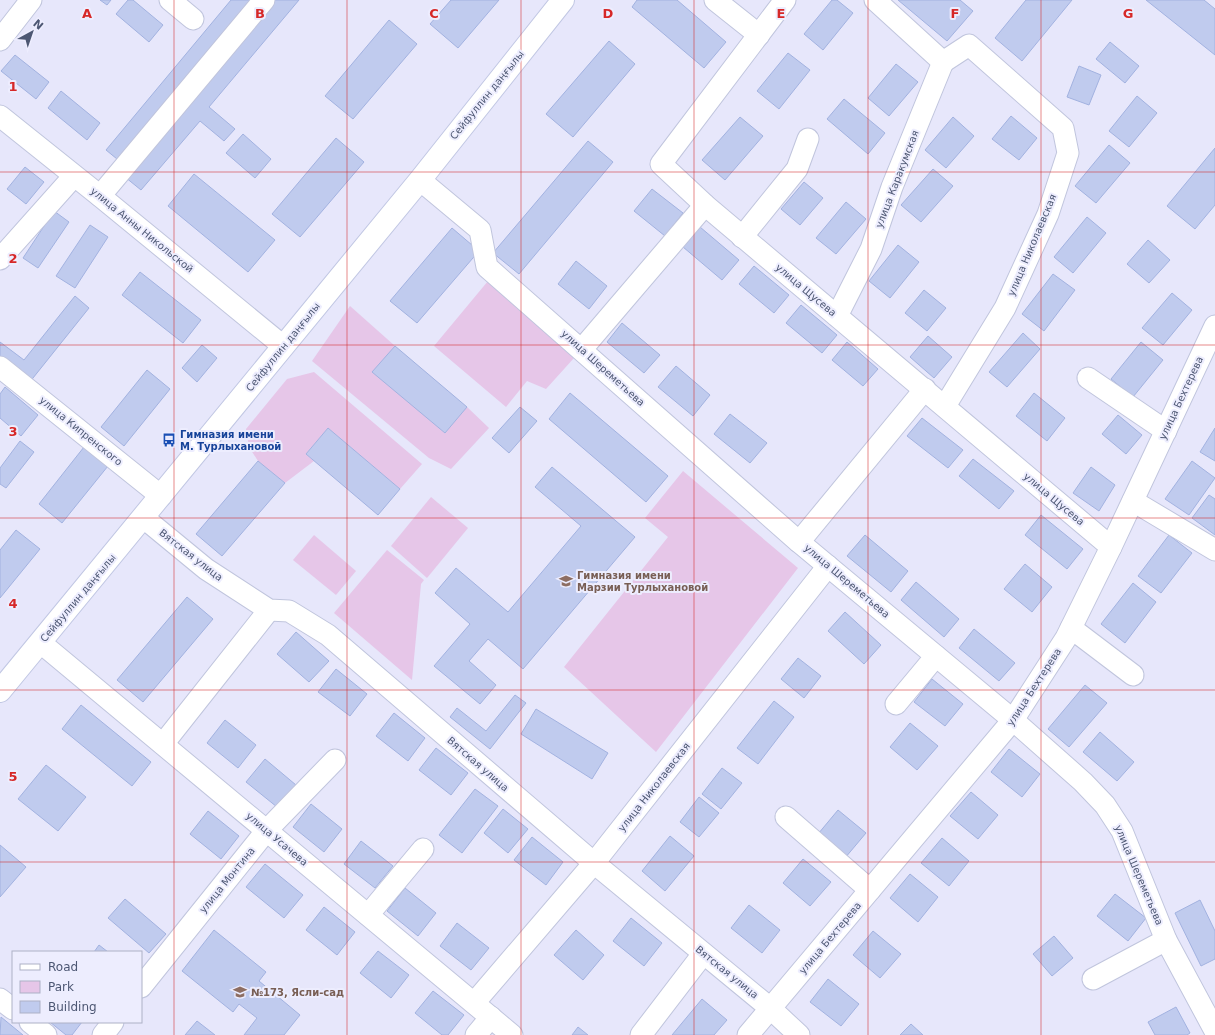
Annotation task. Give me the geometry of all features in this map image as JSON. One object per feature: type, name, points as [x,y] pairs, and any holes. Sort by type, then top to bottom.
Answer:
[{"type":"main road","name":"Сейфуллин даңғылы","points":[[0,691],[144,518],[420,180],[563,0]]},
{"type":"street","points":[[0,40],[31,0]]},
{"type":"street","points":[[170,0],[193,19]]},
{"type":"street","points":[[100,196],[264,0]]},
{"type":"street","points":[[715,0],[759,34]]},
{"type":"street","name":"улица Щусева","points":[[785,0],[661,164],[704,205],[925,389],[1111,547]]},
{"type":"street","points":[[874,0],[943,62]]},
{"type":"street","name":"улица Николаевская","points":[[943,62],[969,45],[1063,128],[1068,153],[1048,214],[1005,308],[945,406]]},
{"type":"street","name":"улица Каракумская","points":[[837,316],[871,248],[892,187],[943,62]]},
{"type":"street","name":"улица Анны Никольской","points":[[0,116],[283,346]]},
{"type":"street","points":[[742,237],[797,169],[808,139]]},
{"type":"street","points":[[0,259],[74,176]]},
{"type":"street","name":"улица Шереметьева","points":[[420,180],[480,230],[487,267],[582,349],[799,542],[1013,720],[1083,782],[1105,805],[1122,831],[1166,940],[1215,1031]]},
{"type":"street","points":[[582,349],[704,205]]},
{"type":"street","name":"улица Бехтерева","points":[[748,1035],[1013,720],[1071,628],[1133,501],[1215,326]]},
{"type":"street","name":"улица Кипренского","points":[[0,367],[161,496]]},
{"type":"street","points":[[1088,378],[1166,431]]},
{"type":"street","points":[[799,542],[925,389]]},
{"type":"street","points":[[1133,501],[1215,550]]},
{"type":"street","name":"Вятская улица","points":[[144,518],[206,568],[269,610],[289,611],[328,635],[594,863],[770,1008],[799,1035]]},
{"type":"street","name":"улица Николаевская","points":[[474,1003],[594,863],[828,566]]},
{"type":"street","points":[[163,744],[269,610]]},
{"type":"street","points":[[1071,628],[1133,675]]},
{"type":"street","name":"улица Усачева","points":[[41,643],[512,1035]]},
{"type":"street","points":[[896,704],[936,656]]},
{"type":"street","name":"улица Монтина","points":[[142,987],[267,830],[335,760]]},
{"type":"street","points":[[786,817],[870,890]]},
{"type":"street","points":[[368,915],[423,848]]},
{"type":"street","points":[[1093,979],[1166,940]]},
{"type":"street","points":[[641,1035],[703,954]]},
{"type":"street","points":[[0,999],[12,1008]]},
{"type":"street","points":[[476,1035],[491,1017]]},
{"type":"street","points":[[31,1023],[46,1035]]},
{"type":"street","points":[[103,1035],[112,1023]]},
{"type":"green space","points":[[488,281],[574,358],[546,389],[527,381],[506,407],[434,346]]},
{"type":"green space","points":[[350,306],[395,346],[373,372],[445,433],[467,407],[489,428],[451,469],[429,458],[312,361]]},
{"type":"green space","points":[[314,372],[422,464],[400,489],[328,428],[306,454],[314,461],[285,483],[258,461],[249,447],[246,429],[287,379]]},
{"type":"green space","points":[[683,471],[798,568],[656,752],[564,667],[668,537],[645,518]]},
{"type":"green space","points":[[431,497],[468,528],[427,578],[391,546]]},
{"type":"green space","points":[[314,535],[356,571],[336,595],[293,560]]},
{"type":"green space","points":[[387,550],[424,580],[421,584],[412,680],[334,613]]},
{"type":"building","points":[[100,0],[111,0],[107,5]]},
{"type":"building","points":[[128,0],[133,0],[163,25],[149,42],[116,14]]},
{"type":"building","points":[[231,0],[250,0],[117,159],[106,150]]},
{"type":"building","points":[[274,0],[299,0],[209,107],[235,129],[224,141],[200,121],[141,190],[125,177]]},
{"type":"building","points":[[451,0],[499,0],[458,48],[430,24]]},
{"type":"building","points":[[637,0],[677,0],[726,42],[704,68],[632,7]]},
{"type":"building","points":[[832,0],[837,0],[853,13],[823,50],[804,34]]},
{"type":"building","points":[[898,0],[960,0],[973,11],[947,41]]},
{"type":"building","points":[[1026,0],[1072,0],[1022,61],[995,38]]},
{"type":"building","points":[[1146,0],[1204,0],[1215,9],[1215,55]]},
{"type":"building","points":[[389,20],[417,44],[353,119],[325,96]]},
{"type":"building","points":[[609,41],[635,64],[573,137],[546,114]]},
{"type":"building","points":[[1110,42],[1139,66],[1125,83],[1096,59]]},
{"type":"building","points":[[788,53],[810,70],[779,109],[757,91]]},
{"type":"building","points":[[15,55],[49,82],[36,99],[1,71]]},
{"type":"building","points":[[896,64],[918,82],[889,116],[868,98]]},
{"type":"building","points":[[1079,66],[1101,75],[1089,105],[1067,97]]},
{"type":"building","points":[[61,91],[100,123],[87,140],[48,108]]},
{"type":"building","points":[[1137,96],[1157,113],[1129,147],[1109,131]]},
{"type":"building","points":[[844,99],[885,133],[868,154],[827,119]]},
{"type":"building","points":[[1011,116],[1037,138],[1019,160],[992,139]]},
{"type":"building","points":[[740,117],[763,136],[725,180],[702,160]]},
{"type":"building","points":[[953,117],[974,136],[946,168],[925,150]]},
{"type":"building","points":[[243,134],[271,159],[255,178],[226,153]]},
{"type":"building","points":[[336,138],[364,162],[300,237],[272,214]]},
{"type":"building","points":[[588,141],[613,162],[519,274],[493,253]]},
{"type":"building","points":[[1109,145],[1130,163],[1096,203],[1075,186]]},
{"type":"building","points":[[1215,148],[1215,205],[1195,229],[1167,206]]},
{"type":"building","points":[[25,167],[44,182],[26,204],[7,189]]},
{"type":"building","points":[[933,169],[953,186],[921,222],[901,205]]},
{"type":"building","points":[[194,174],[275,240],[248,272],[168,206]]},
{"type":"building","points":[[804,182],[823,198],[800,225],[781,209]]},
{"type":"building","points":[[652,189],[683,213],[665,236],[634,211]]},
{"type":"building","points":[[846,202],[866,219],[836,254],[816,238]]},
{"type":"building","points":[[54,211],[69,222],[38,268],[23,258]]},
{"type":"building","points":[[1087,217],[1106,233],[1073,273],[1054,257]]},
{"type":"building","points":[[90,225],[108,237],[75,288],[56,276]]},
{"type":"building","points":[[700,227],[739,260],[722,280],[683,247]]},
{"type":"building","points":[[452,228],[479,251],[417,323],[390,301]]},
{"type":"building","points":[[1148,240],[1170,260],[1149,283],[1127,264]]},
{"type":"building","points":[[898,245],[919,262],[890,298],[869,281]]},
{"type":"building","points":[[576,261],[607,286],[589,309],[558,284]]},
{"type":"building","points":[[754,266],[789,295],[774,313],[739,284]]},
{"type":"building","points":[[140,272],[201,320],[183,343],[122,295]]},
{"type":"building","points":[[1053,274],[1075,290],[1044,331],[1022,314]]},
{"type":"building","points":[[924,290],[946,308],[927,331],[905,313]]},
{"type":"building","points":[[1172,293],[1192,310],[1163,345],[1142,328]]},
{"type":"building","points":[[75,296],[89,308],[29,383],[0,360],[0,342],[24,360]]},
{"type":"building","points":[[801,305],[837,335],[822,353],[786,323]]},
{"type":"building","points":[[622,323],[660,355],[644,373],[607,342]]},
{"type":"building","points":[[1023,333],[1040,349],[1007,387],[989,372]]},
{"type":"building","points":[[928,336],[952,357],[934,378],[910,357]]},
{"type":"building","points":[[847,342],[878,369],[863,386],[832,360]]},
{"type":"building","points":[[1141,342],[1163,360],[1133,397],[1111,379]]},
{"type":"building","points":[[202,345],[217,358],[197,382],[182,368]]},
{"type":"building","points":[[395,346],[467,407],[445,433],[372,372]]},
{"type":"building","points":[[676,366],[710,395],[693,416],[658,387]]},
{"type":"building","points":[[147,370],[170,389],[124,446],[101,427]]},
{"type":"building","points":[[5,387],[38,415],[21,436],[0,418],[0,394]]},
{"type":"building","points":[[570,393],[668,476],[646,502],[549,419]]},
{"type":"building","points":[[1034,393],[1065,418],[1047,441],[1016,416]]},
{"type":"building","points":[[520,407],[537,421],[509,453],[492,438]]},
{"type":"building","points":[[730,414],[767,443],[750,463],[714,434]]},
{"type":"building","points":[[1118,415],[1142,435],[1126,454],[1102,434]]},
{"type":"building","points":[[922,418],[963,450],[948,468],[907,436]]},
{"type":"building","points":[[328,428],[400,489],[378,515],[306,454]]},
{"type":"building","points":[[1215,428],[1215,461],[1200,452]]},
{"type":"building","points":[[20,441],[34,452],[6,488],[0,484],[0,468]]},
{"type":"building","points":[[84,447],[108,466],[62,523],[39,504]]},
{"type":"building","points":[[973,459],[1014,491],[999,509],[959,476]]},
{"type":"building","points":[[258,461],[285,483],[222,556],[196,534]]},
{"type":"building","points":[[1192,461],[1215,478],[1189,515],[1165,499]]},
{"type":"building","name":"Гимназия имени Марзии Турлыхановой","points":[[552,467],[635,537],[523,669],[488,639],[469,661],[496,685],[480,704],[434,666],[470,624],[435,593],[456,568],[508,612],[581,526],[535,487]]},
{"type":"building","points":[[1091,467],[1115,485],[1099,511],[1073,493]]},
{"type":"building","points":[[1209,495],[1215,499],[1215,535],[1192,518]]},
{"type":"building","points":[[1041,515],[1083,549],[1067,569],[1025,535]]},
{"type":"building","points":[[16,530],[40,549],[0,598],[0,550]]},
{"type":"building","points":[[865,535],[908,571],[891,592],[847,556]]},
{"type":"building","points":[[1169,535],[1192,553],[1161,593],[1138,576]]},
{"type":"building","points":[[1025,564],[1052,587],[1032,612],[1004,589]]},
{"type":"building","points":[[916,582],[959,619],[944,637],[901,600]]},
{"type":"building","points":[[1133,583],[1156,602],[1125,643],[1101,624]]},
{"type":"building","points":[[187,597],[213,619],[143,702],[117,680]]},
{"type":"building","points":[[845,612],[881,645],[864,664],[828,631]]},
{"type":"building","points":[[974,629],[1015,663],[999,681],[959,648]]},
{"type":"building","points":[[296,632],[329,661],[309,682],[277,654]]},
{"type":"building","points":[[798,658],[821,676],[804,698],[781,679]]},
{"type":"building","points":[[336,669],[367,694],[350,716],[318,692]]},
{"type":"building","points":[[932,679],[963,704],[945,726],[914,702]]},
{"type":"building","points":[[1085,685],[1107,703],[1069,747],[1048,729]]},
{"type":"building","points":[[515,695],[526,703],[490,749],[450,717],[457,708],[486,731]]},
{"type":"building","points":[[774,701],[794,717],[758,764],[737,748]]},
{"type":"building","points":[[81,705],[151,762],[132,786],[62,729]]},
{"type":"building","points":[[536,709],[608,753],[592,779],[521,734]]},
{"type":"building","points":[[394,713],[425,738],[408,761],[376,736]]},
{"type":"building","points":[[225,720],[256,745],[238,768],[207,743]]},
{"type":"building","points":[[910,723],[938,746],[917,770],[890,747]]},
{"type":"building","points":[[1100,732],[1134,762],[1117,781],[1083,752]]},
{"type":"building","points":[[436,748],[468,773],[451,795],[419,770]]},
{"type":"building","points":[[1009,749],[1040,774],[1022,797],[991,772]]},
{"type":"building","points":[[265,759],[296,785],[277,807],[246,782]]},
{"type":"building","points":[[46,765],[86,797],[58,831],[18,799]]},
{"type":"building","points":[[722,768],[742,783],[721,809],[702,794]]},
{"type":"building","points":[[475,789],[498,806],[462,853],[439,835]]},
{"type":"building","points":[[971,792],[998,815],[978,839],[950,816]]},
{"type":"building","points":[[699,797],[719,813],[699,837],[680,822]]},
{"type":"building","points":[[311,804],[342,829],[324,852],[293,827]]},
{"type":"building","points":[[503,809],[528,829],[508,853],[484,833]]},
{"type":"building","points":[[838,810],[866,833],[845,858],[818,834]]},
{"type":"building","points":[[208,811],[239,836],[221,859],[190,834]]},
{"type":"building","points":[[670,836],[694,856],[665,891],[642,871]]},
{"type":"building","points":[[532,837],[563,862],[546,885],[514,860]]},
{"type":"building","points":[[942,838],[969,861],[949,886],[921,863]]},
{"type":"building","points":[[361,841],[393,866],[375,888],[344,864]]},
{"type":"building","points":[[0,845],[26,867],[0,897]]},
{"type":"building","points":[[803,859],[831,882],[810,906],[783,883]]},
{"type":"building","points":[[265,864],[303,895],[284,918],[246,887]]},
{"type":"building","points":[[910,874],[938,897],[918,922],[890,898]]},
{"type":"building","points":[[405,888],[436,913],[418,936],[387,911]]},
{"type":"building","points":[[1115,894],[1146,918],[1128,941],[1097,916]]},
{"type":"building","points":[[125,899],[166,934],[149,953],[108,918]]},
{"type":"building","points":[[1200,900],[1215,931],[1215,959],[1201,966],[1175,913]]},
{"type":"building","points":[[749,905],[780,930],[762,953],[731,928]]},
{"type":"building","points":[[324,907],[355,932],[337,955],[306,930]]},
{"type":"building","points":[[631,918],[662,943],[644,966],[613,941]]},
{"type":"building","points":[[457,923],[489,948],[471,970],[440,946]]},
{"type":"building","name":"№173, Ясли-сад","points":[[214,930],[266,972],[259,981],[300,1015],[284,1035],[244,1035],[257,1018],[239,1004],[233,1012],[182,971]]},
{"type":"building","points":[[576,930],[604,955],[583,980],[554,955]]},
{"type":"building","points":[[873,931],[901,954],[880,978],[853,955]]},
{"type":"building","points":[[1054,936],[1073,958],[1052,976],[1033,954]]},
{"type":"building","points":[[99,945],[107,951],[95,951]]},
{"type":"building","points":[[378,951],[409,975],[391,998],[360,973]]},
{"type":"building","points":[[828,979],[859,1004],[841,1026],[810,1002]]},
{"type":"building","points":[[433,991],[464,1015],[448,1035],[442,1035],[415,1013]]},
{"type":"building","points":[[702,999],[727,1020],[714,1035],[672,1035]]},
{"type":"building","points":[[1176,1007],[1190,1033],[1187,1035],[1155,1035],[1148,1022]]},
{"type":"building","points":[[1,1017],[23,1035],[0,1035]]},
{"type":"building","points":[[197,1021],[215,1035],[185,1035]]},
{"type":"building","points":[[51,1023],[81,1023],[72,1035],[66,1035]]},
{"type":"building","points":[[911,1024],[923,1035],[900,1035]]},
{"type":"building","points":[[578,1027],[588,1035],[572,1035]]},
{"type":"place","name":"Гимназия имени М. Турлыхановой","points":[[169,440]]},
{"type":"place","name":"Гимназия имени Марзии Турлыхановой","points":[[566,581]]},
{"type":"place","name":"№173, Ясли-сад","points":[[240,992]]}]
